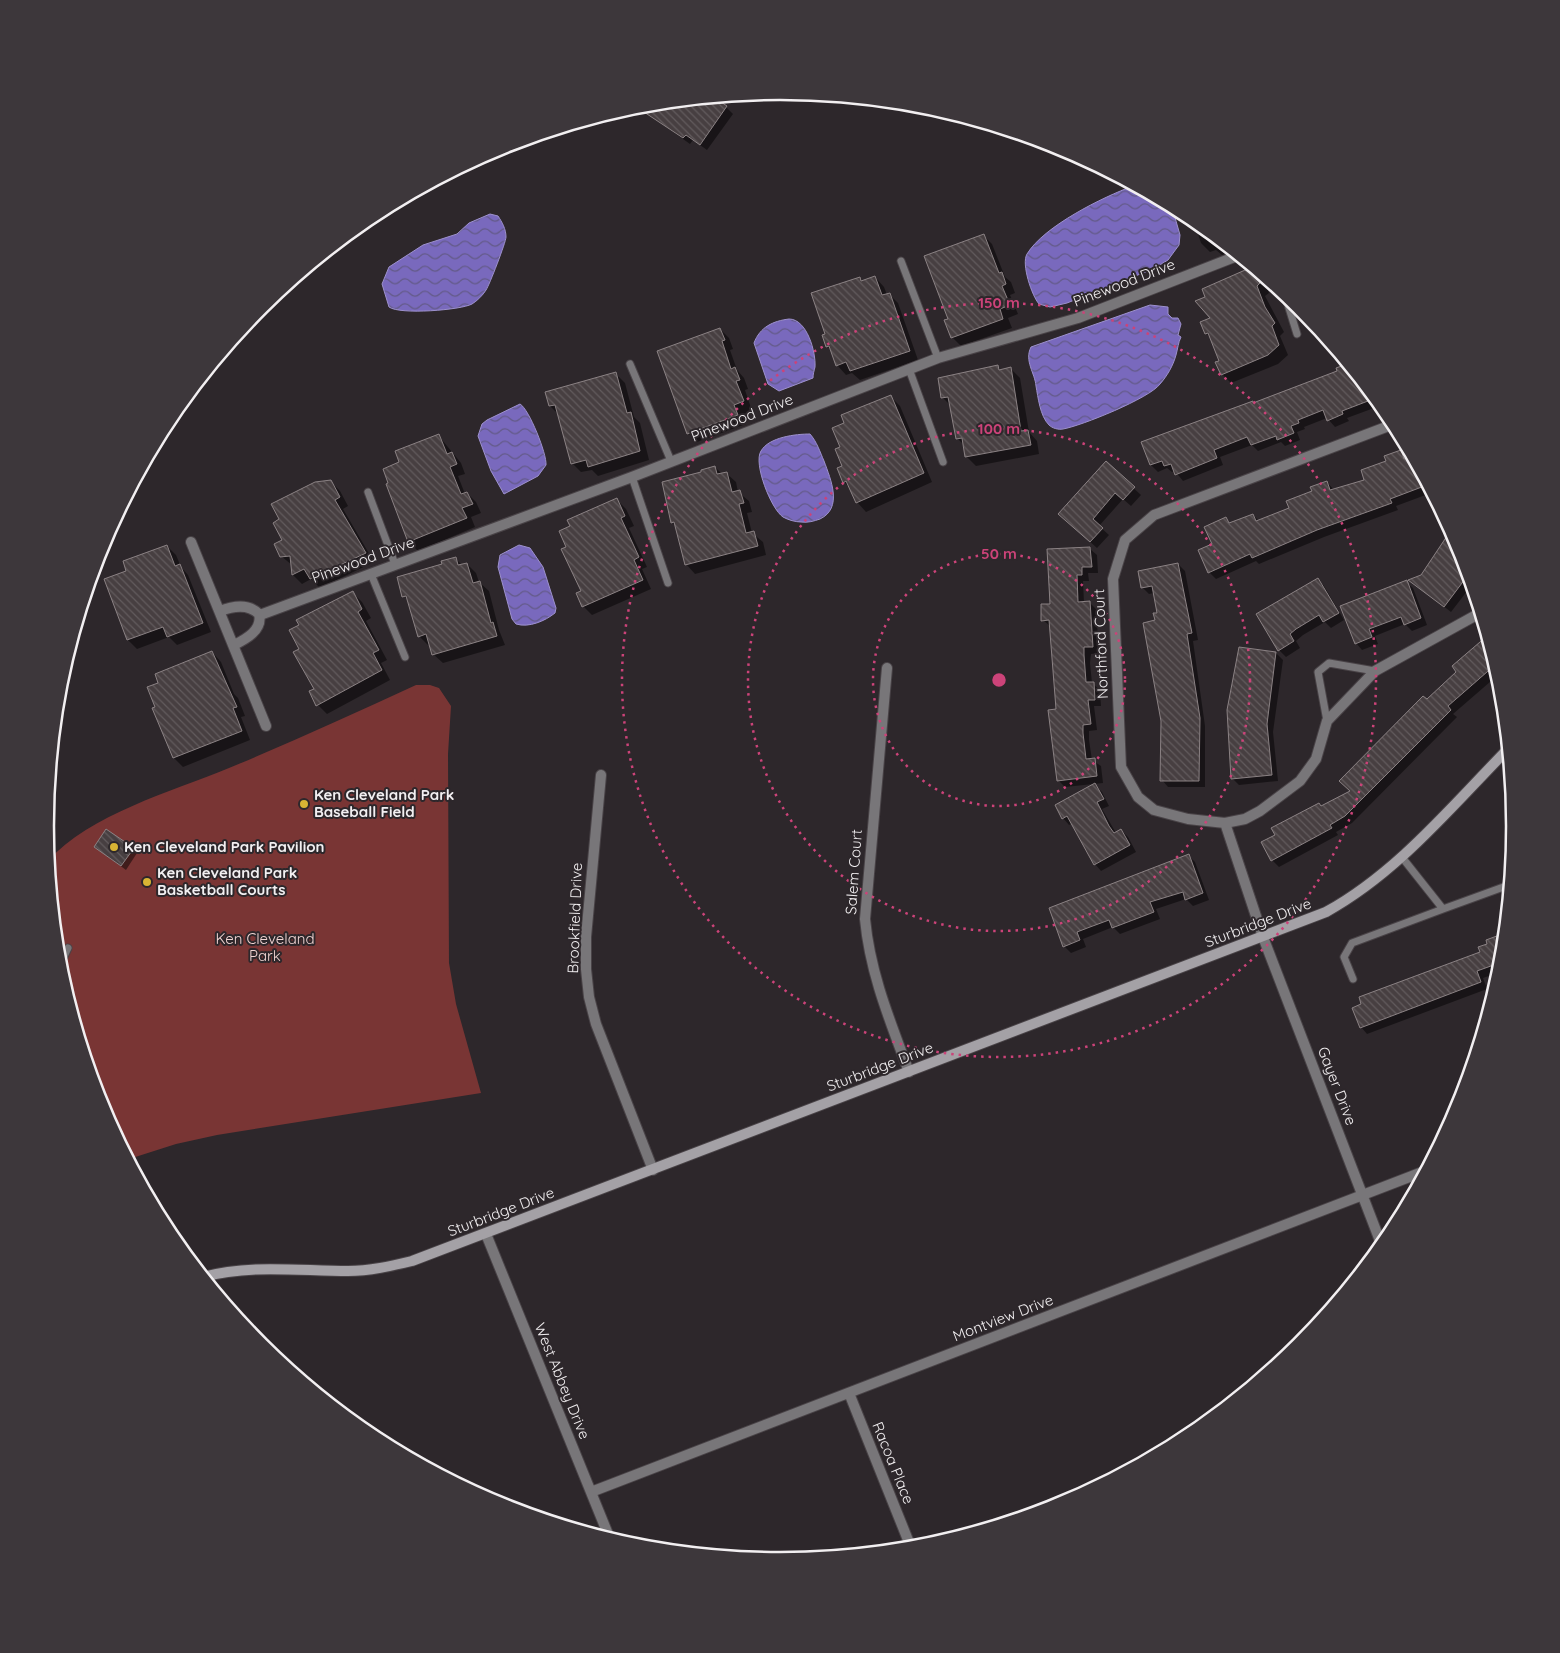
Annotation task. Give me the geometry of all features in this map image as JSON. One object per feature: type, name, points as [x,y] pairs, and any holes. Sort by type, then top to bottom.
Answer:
[{"type":"street","name":"Pinewood Drive","points":[[260,615],[632,478],[938,358],[1078,318],[1232,258]]},
{"type":"street","name":"Northford Court","points":[[1225,824],[1188,819],[1154,810],[1138,797],[1121,767],[1114,579],[1125,540],[1154,515],[1386,427]]},
{"type":"street","points":[[190,542],[234,644],[266,726]]},
{"type":"street","points":[[220,611],[232,607],[249,607],[260,615],[259,624],[255,631],[234,644]]},
{"type":"street","points":[[1263,937],[1225,824],[1260,811],[1300,781],[1316,759],[1327,721],[1375,672],[1475,616]]},
{"type":"street","name":"Salem Court","points":[[887,668],[865,919],[874,978],[909,1072]]},
{"type":"street","name":"Sturbridge Drive","points":[[209,1275],[224,1271],[349,1271],[381,1269],[412,1261],[1326,912],[1354,897],[1379,878],[1502,755]]},
{"type":"street","name":"Brookfield Drive","points":[[601,775],[586,936],[586,969],[589,997],[596,1024],[653,1170]]},
{"type":"street","name":"Gayer Drive","points":[[1263,937],[1379,1237]]},
{"type":"street","name":"Montview Drive","points":[[591,1492],[1417,1174]]},
{"type":"street","name":"West Abbey Drive","points":[[486,1234],[607,1532]]},
{"type":"street","name":"Racoa Place","points":[[849,1393],[909,1541]]},
{"type":"lane","points":[[901,261],[938,358]]},
{"type":"lane","points":[[1289,308],[1297,334]]},
{"type":"lane","points":[[630,364],[672,461]]},
{"type":"lane","points":[[909,369],[943,462]]},
{"type":"lane","points":[[632,478],[668,583]]},
{"type":"lane","points":[[368,492],[395,564]]},
{"type":"lane","points":[[371,574],[405,657]]},
{"type":"lane","points":[[1327,721],[1318,672],[1329,663],[1375,672]]},
{"type":"lane","points":[[1401,856],[1443,909]]},
{"type":"lane","points":[[1353,979],[1344,957],[1352,943],[1504,887]]},
{"type":"lane","points":[[65,953],[68,948]]},
{"type":"green space","name":"Ken Cleveland Park","points":[[416,685],[430,685],[439,688],[451,706],[448,754],[449,963],[456,1004],[481,1093],[217,1135],[176,1144],[134,1157],[109,1104],[92,1060],[78,1014],[60,921],[55,854],[65,844],[108,817],[229,768]]},
{"type":"water","points":[[1126,189],[1175,218],[1180,235],[1179,245],[1168,260],[1153,269],[1067,303],[1050,307],[1039,304],[1026,272],[1027,254],[1035,243],[1060,223],[1106,197]]},
{"type":"water","points":[[490,214],[498,216],[505,228],[506,237],[488,287],[478,300],[466,306],[444,310],[405,311],[389,307],[382,284],[389,267],[423,245],[457,234],[469,223]]},
{"type":"water","points":[[1150,305],[1168,307],[1168,314],[1172,318],[1178,318],[1181,324],[1178,335],[1181,337],[1175,359],[1163,381],[1143,397],[1099,417],[1063,429],[1050,426],[1043,417],[1029,362],[1031,347]]},
{"type":"water","points":[[789,319],[801,324],[809,337],[814,353],[815,367],[813,378],[779,391],[768,384],[754,343],[763,329],[778,321]]},
{"type":"water","points":[[520,404],[528,414],[537,432],[546,459],[546,465],[538,476],[504,494],[491,471],[478,436],[482,424],[487,420]]},
{"type":"water","points":[[810,434],[815,440],[827,468],[832,485],[833,501],[827,514],[820,519],[809,522],[797,522],[783,517],[773,505],[764,486],[759,457],[765,446],[776,439]]},
{"type":"water","points":[[519,545],[530,548],[543,567],[556,608],[555,613],[547,619],[526,625],[516,624],[512,619],[498,567],[500,555]]},
{"type":"building","points":[[722,103],[727,106],[700,145],[686,135],[683,138],[645,113],[685,106]]},
{"type":"building","points":[[984,234],[999,273],[1002,272],[1006,284],[1002,286],[1010,305],[1000,309],[1003,319],[951,338],[944,320],[948,319],[924,256]]},
{"type":"building","points":[[1246,270],[1260,283],[1257,286],[1265,307],[1275,323],[1272,326],[1279,345],[1268,355],[1221,375],[1215,362],[1219,361],[1208,333],[1205,334],[1200,322],[1210,318],[1195,301],[1205,297],[1202,289]]},
{"type":"building","points":[[875,276],[882,295],[890,293],[910,351],[850,371],[846,362],[836,366],[829,346],[826,347],[822,335],[825,334],[811,293],[860,277],[861,281]]},
{"type":"building","points":[[720,328],[725,340],[722,341],[731,369],[735,367],[740,380],[736,381],[744,401],[734,405],[738,415],[687,434],[657,351]]},
{"type":"building","points":[[998,365],[999,370],[1011,367],[1021,431],[1028,430],[1031,445],[965,457],[962,438],[956,439],[948,397],[941,398],[938,378]]},
{"type":"building","points":[[1341,366],[1368,401],[1342,411],[1343,414],[1327,421],[1323,410],[1298,420],[1299,423],[1291,426],[1294,433],[1277,440],[1276,436],[1251,445],[1247,437],[1214,450],[1217,458],[1175,475],[1171,464],[1164,466],[1162,461],[1150,465],[1141,442],[1253,401],[1253,403],[1337,371],[1336,368]]},
{"type":"building","points":[[616,372],[627,413],[631,412],[640,451],[588,467],[586,460],[571,464],[555,405],[549,406],[545,392]]},
{"type":"building","points":[[891,395],[924,473],[856,503],[846,481],[843,483],[837,468],[842,466],[835,449],[840,447],[832,428],[844,423],[841,415]]},
{"type":"building","points":[[439,434],[447,454],[452,452],[457,464],[450,467],[461,494],[467,492],[473,504],[462,508],[467,518],[408,542],[386,484],[388,483],[383,469],[399,462],[395,451]]},
{"type":"building","points":[[1401,450],[1404,459],[1406,458],[1422,487],[1390,499],[1392,503],[1317,530],[1252,558],[1250,554],[1208,573],[1198,550],[1212,544],[1204,527],[1226,517],[1229,523],[1253,514],[1256,521],[1289,508],[1286,501],[1312,491],[1310,487],[1327,481],[1330,490],[1364,480],[1361,470],[1386,461],[1384,456]]},
{"type":"building","points":[[1106,461],[1135,487],[1123,500],[1115,493],[1093,519],[1103,528],[1090,542],[1058,514]]},
{"type":"building","points":[[715,466],[717,474],[727,472],[732,492],[740,490],[744,503],[739,504],[746,533],[754,531],[758,546],[685,565],[674,522],[671,523],[662,482],[701,472],[701,470]]},
{"type":"building","points":[[331,480],[340,497],[335,500],[366,553],[310,579],[304,569],[292,575],[290,556],[280,557],[274,544],[282,540],[273,523],[279,519],[271,504],[315,482]]},
{"type":"building","points":[[617,498],[625,516],[621,518],[639,557],[634,560],[643,580],[582,607],[576,593],[581,591],[561,549],[566,547],[559,531],[570,526],[567,520]]},
{"type":"building","points":[[1446,538],[1463,581],[1444,607],[1408,580],[1421,575]]},
{"type":"building","points":[[167,545],[175,566],[180,564],[203,623],[167,637],[163,627],[127,640],[104,579],[126,571],[123,561]]},
{"type":"building","points":[[1090,547],[1092,567],[1082,567],[1082,575],[1077,575],[1078,602],[1090,601],[1093,647],[1084,647],[1084,655],[1086,682],[1094,682],[1095,700],[1088,700],[1091,724],[1083,725],[1083,733],[1086,759],[1095,758],[1097,776],[1057,781],[1048,710],[1056,709],[1049,620],[1041,621],[1041,604],[1050,604],[1047,549]]},
{"type":"building","points":[[456,557],[458,565],[467,563],[473,583],[480,581],[491,623],[493,622],[497,636],[432,655],[426,634],[418,637],[406,596],[402,597],[397,577],[442,564],[441,561]]},
{"type":"building","points":[[1178,563],[1192,633],[1187,634],[1200,718],[1199,781],[1160,781],[1161,721],[1143,623],[1155,620],[1153,613],[1157,613],[1152,586],[1141,588],[1138,571]]},
{"type":"building","points":[[1318,578],[1339,613],[1323,622],[1319,615],[1296,629],[1290,634],[1294,641],[1278,651],[1256,614]]},
{"type":"building","points":[[1407,580],[1421,618],[1404,625],[1401,617],[1369,629],[1372,637],[1355,644],[1340,606]]},
{"type":"building","points":[[353,591],[362,609],[358,612],[379,650],[373,653],[382,670],[316,706],[309,691],[314,689],[293,652],[299,649],[289,630],[299,625],[296,620]]},
{"type":"building","points":[[1482,640],[1489,670],[1448,706],[1451,710],[1345,816],[1330,825],[1332,828],[1271,861],[1261,842],[1275,835],[1271,828],[1319,803],[1321,806],[1350,791],[1339,781],[1423,696],[1427,699],[1456,672],[1452,666]]},
{"type":"building","points":[[1239,647],[1276,652],[1267,724],[1272,775],[1231,779],[1227,710]]},
{"type":"building","points":[[212,651],[237,707],[233,708],[242,731],[173,758],[152,708],[155,707],[147,687],[158,683],[155,674]]},
{"type":"building","points":[[1095,783],[1104,799],[1097,802],[1109,826],[1114,833],[1121,829],[1130,845],[1094,865],[1067,816],[1062,819],[1055,805]]},
{"type":"building","name":"Ken Cleveland Park Pavilion","points":[[106,829],[134,848],[121,866],[94,847]]},
{"type":"building","points":[[1189,854],[1203,893],[1185,900],[1183,892],[1150,902],[1154,912],[1112,928],[1109,920],[1077,932],[1080,940],[1063,947],[1049,908]]},
{"type":"building","points":[[1497,936],[1492,965],[1477,971],[1481,982],[1360,1028],[1352,1008],[1361,1004],[1359,997],[1480,952],[1478,947],[1487,944],[1486,940]]},
{"type":"place","name":"Ken Cleveland Park Baseball Field","points":[[304,804]]},
{"type":"place","name":"Ken Cleveland Park Pavilion","points":[[114,847]]},
{"type":"place","name":"Ken Cleveland Park Basketball Courts","points":[[147,882]]}]
